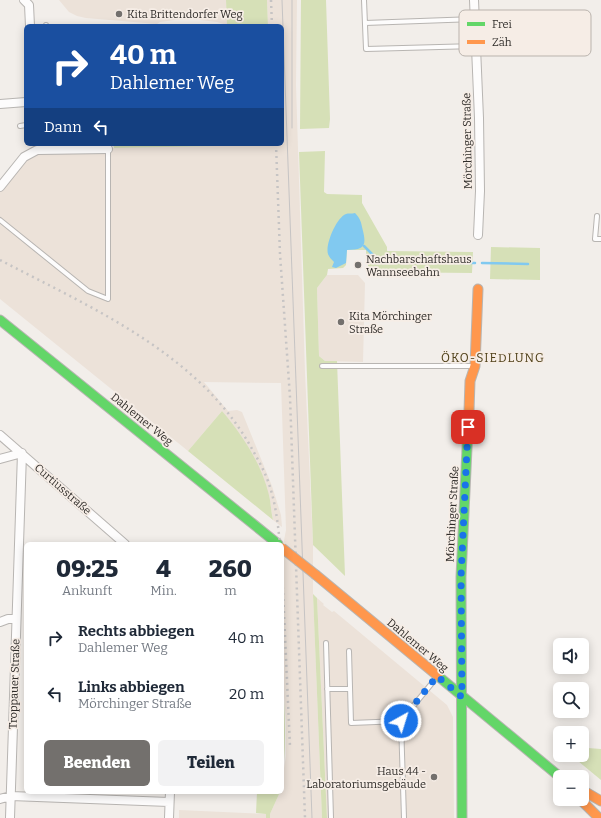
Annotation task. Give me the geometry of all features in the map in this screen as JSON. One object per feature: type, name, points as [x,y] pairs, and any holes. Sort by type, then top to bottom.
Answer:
[{"type":"main road","points":[[469,411],[470,381],[475,366],[478,289]]},
{"type":"main road","name":"Dahlemer Weg","points":[[0,320],[275,542]]},
{"type":"main road","name":"Mörchinger Straße","points":[[462,818],[461,577],[468,427]]},
{"type":"main road","name":"Dahlemer Weg","points":[[284,550],[553,772]]},
{"type":"main road","points":[[589,794],[601,801]]},
{"type":"main road","points":[[587,806],[600,818]]},
{"type":"street","points":[[24,0],[28,5],[30,24]]},
{"type":"street","name":"Mörchinger Straße","points":[[474,0],[475,10]]},
{"type":"street","name":"Mörchinger Straße","points":[[476,56],[480,191],[478,235]]},
{"type":"street","points":[[0,104],[24,102]]},
{"type":"street","points":[[0,187],[24,157],[37,147],[108,149]]},
{"type":"street","name":"Curtiusstraße","points":[[0,434],[123,542]]},
{"type":"street","points":[[0,459],[22,454]]},
{"type":"street","name":"Troppauer Straße","points":[[10,818],[22,454]]},
{"type":"street","points":[[0,622],[16,620]]},
{"type":"street","points":[[169,818],[170,794]]},
{"type":"street","points":[[0,798],[11,796],[169,802]]},
{"type":"lane","points":[[364,0],[366,49],[459,46]]},
{"type":"lane","points":[[365,23],[459,20]]},
{"type":"lane","points":[[20,126],[24,125]]},
{"type":"lane","points":[[0,220],[88,291],[108,299],[108,149]]},
{"type":"lane","points":[[597,216],[595,239],[601,239]]},
{"type":"lane","points":[[322,366],[475,366]]},
{"type":"lane","points":[[326,643],[331,818]]},
{"type":"lane","points":[[349,651],[351,723],[401,721]]},
{"type":"lane","points":[[404,818],[401,721],[437,676]]},
{"type":"lane","points":[[328,689],[350,689]]},
{"type":"shaded area","name":"Kita Brittendorfer Weg","points":[[59,0],[226,0],[227,24],[199,19],[182,19],[160,22],[157,24],[86,18],[69,12]]},
{"type":"shaded area","points":[[267,0],[297,0],[296,85],[305,373],[313,545],[313,594],[322,818],[270,818],[270,814],[279,794],[284,794],[284,768],[286,756],[284,697],[284,542],[286,530],[281,383],[204,382],[228,411],[237,410],[242,412],[272,486],[281,515],[282,527],[273,520],[269,495],[222,411],[188,451],[0,299],[0,187],[32,152],[114,148],[284,146],[284,24],[268,24]]},
{"type":"shaded area","name":"Kita Mörchinger Straße","points":[[327,275],[358,275],[365,283],[363,362],[325,361],[319,356],[317,288]]},
{"type":"shaded area","points":[[317,598],[324,604],[323,605],[332,612],[334,611],[447,705],[453,717],[454,818],[327,818]]},
{"type":"shaded area","points":[[179,810],[266,814],[266,818],[179,818]]},
{"type":"green space","points":[[226,0],[267,0],[268,24],[227,24]]},
{"type":"green space","points":[[301,0],[326,0],[330,119],[329,128],[300,129]]},
{"type":"green space","points":[[114,146],[219,146],[114,148]]},
{"type":"green space","points":[[325,151],[324,192],[327,194],[362,195],[362,203],[387,247],[387,251],[473,252],[472,273],[374,272],[368,266],[366,250],[347,250],[346,265],[343,268],[328,269],[327,275],[317,288],[319,356],[325,361],[337,361],[345,576],[313,545],[299,152]]},
{"type":"green space","points":[[491,247],[540,248],[540,280],[490,279]]},
{"type":"green space","points":[[222,411],[244,440],[256,461],[266,483],[273,520],[188,451]]},
{"type":"green space","points":[[313,594],[317,598],[327,818],[322,818]]},
{"type":"green space","points":[[284,700],[285,726],[284,762]]},
{"type":"green space","points":[[589,748],[601,749],[601,780],[579,762],[589,762]]},
{"type":"green space","points":[[257,794],[279,794],[270,814],[270,818],[266,818],[266,814],[256,813]]},
{"type":"water","points":[[355,213],[361,223],[364,244],[360,248],[347,250],[346,263],[336,268],[332,267],[334,262],[328,255],[328,245],[332,232],[342,216]]},
{"type":"waterway","points":[[364,246],[380,262],[475,263]]},
{"type":"waterway","points":[[482,263],[528,264]]},
{"type":"tunnel","points":[[468,427],[469,411]]},
{"type":"tram line","points":[[282,0],[283,24]]},
{"type":"tram line","points":[[292,0],[292,128]]},
{"type":"tram line","points":[[284,55],[312,818]]},
{"type":"railway","points":[[271,0],[272,24]]},
{"type":"railway","points":[[276,146],[280,254],[290,397],[305,818]]},
{"type":"railway","points":[[0,260],[71,296],[141,337],[174,360],[204,386],[230,416],[252,449],[262,468],[274,501],[280,542]]},
{"type":"railway","points":[[284,613],[290,746]]},
{"type":"traffic: fast","points":[[0,320],[276,542]]},
{"type":"traffic: fast","points":[[462,818],[461,577],[468,427]]},
{"type":"traffic: fast","points":[[438,676],[553,771]]},
{"type":"traffic: slow","points":[[469,411],[470,381],[475,366],[478,289]]},
{"type":"traffic: slow","points":[[284,550],[316,575]]},
{"type":"traffic: slow","points":[[316,575],[438,676]]},
{"type":"traffic: slow","points":[[589,794],[601,801]]},
{"type":"traffic: slow","points":[[587,806],[599,818]]},
{"type":"place","name":"Kita Brittendorfer Weg","points":[[119,14]]},
{"type":"place","name":"Nachbarschaftshaus Wannseebahn","points":[[358,265]]},
{"type":"place","name":"Kita Mörchinger Straße","points":[[341,322]]},
{"type":"place","name":"Haus 44 - Laboratoriumsgebäude","points":[[434,777]]},
{"type":"district","name":"ÖKO-SIEDLUNG","points":[[493,358]]},
{"type":"route","points":[[401,721],[437,676],[462,697],[461,577],[468,427]]}]
